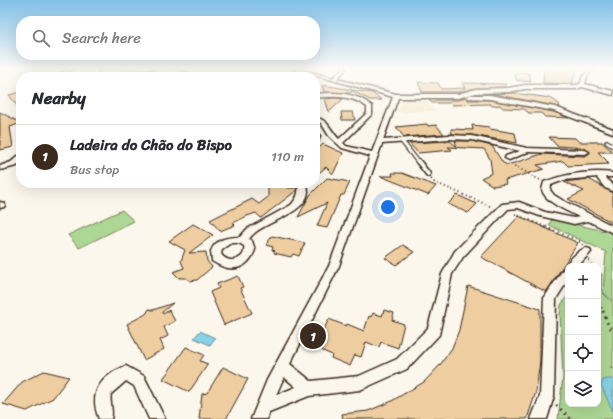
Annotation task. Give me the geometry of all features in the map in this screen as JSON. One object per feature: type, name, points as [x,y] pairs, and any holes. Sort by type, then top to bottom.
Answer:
[{"type":"street","points":[[370,89],[396,96],[490,97],[555,109],[613,131]]},
{"type":"street","points":[[458,96],[476,91],[518,89]]},
{"type":"street","points":[[596,89],[613,93]]},
{"type":"street","points":[[320,96],[334,95],[351,97],[363,101],[370,107],[370,113],[339,143]]},
{"type":"street","points":[[261,413],[272,385],[334,266],[396,96]]},
{"type":"street","points":[[320,121],[323,122],[331,135],[339,143],[351,150],[374,155]]},
{"type":"street","points":[[380,142],[449,137],[472,138],[527,150],[585,152]]},
{"type":"street","points":[[507,160],[527,150]]},
{"type":"street","points":[[0,168],[16,162]]},
{"type":"street","points":[[609,174],[602,178],[608,186],[613,188]]},
{"type":"street","points":[[609,174],[563,178],[547,184],[546,190],[548,194],[557,201],[613,230]]},
{"type":"street","points":[[242,241],[251,231],[300,202],[304,191],[303,188]]},
{"type":"street","points":[[261,413],[309,389],[360,383],[402,364],[434,331],[447,274],[458,254],[505,206],[519,205],[543,214],[574,221],[591,218]]},
{"type":"street","points":[[574,263],[586,252]]},
{"type":"street","points":[[539,419],[546,396],[550,298],[565,276]]},
{"type":"street","points":[[282,366],[309,389]]},
{"type":"street","points":[[105,414],[101,400],[106,386],[126,373],[139,381],[156,419]]},
{"type":"lane","points":[[401,140],[428,174]]},
{"type":"lane","points":[[607,142],[613,146]]},
{"type":"path","points":[[507,160],[540,180]]},
{"type":"path","points":[[428,174],[434,182],[501,211]]},
{"type":"path","points":[[520,216],[582,242]]},
{"type":"path","points":[[601,307],[609,327],[613,330]]},
{"type":"path","points":[[546,396],[571,419]]},
{"type":"shaded area","points":[[406,98],[424,99],[435,111],[397,112],[402,100]]},
{"type":"green space","points":[[122,210],[134,221],[79,248],[68,235]]},
{"type":"green space","points":[[552,219],[613,234],[613,301],[603,292],[606,252],[549,225]]},
{"type":"green space","points":[[601,291],[613,303],[613,419],[558,419],[563,377],[560,314],[561,305],[565,299],[565,407],[601,407]]},
{"type":"water","points":[[200,331],[215,338],[210,345],[194,338]]},
{"type":"water","points":[[613,379],[613,412],[601,385],[603,380]]},
{"type":"building","points":[[323,89],[344,89],[372,93],[382,100],[370,100],[352,91],[350,93],[324,92]]},
{"type":"building","points":[[421,89],[474,89],[458,92],[422,92]]},
{"type":"building","points":[[16,93],[16,104],[9,95]]},
{"type":"building","points":[[513,93],[551,98],[559,104],[560,107],[493,94]]},
{"type":"building","points":[[466,97],[468,100],[490,100],[554,112],[569,118],[545,117],[541,113],[529,113],[524,109],[503,108],[500,105],[452,105],[450,103],[432,103],[429,100],[458,100]]},
{"type":"building","points":[[335,98],[343,99],[329,112],[325,99]]},
{"type":"building","points":[[0,112],[16,120],[16,125],[10,127],[13,147],[0,150]]},
{"type":"building","points":[[341,112],[353,112],[355,120],[342,120]]},
{"type":"building","points":[[427,124],[428,126],[436,125],[444,134],[404,137],[396,127]]},
{"type":"building","points":[[472,125],[515,133],[517,143],[472,135],[452,134],[451,129],[473,130]]},
{"type":"building","points":[[549,137],[575,138],[579,142],[602,142],[613,152],[598,152],[609,164],[568,166],[563,161],[537,165],[544,169],[505,180],[506,184],[493,186],[481,178],[492,173],[490,159],[484,149],[448,147],[452,150],[418,153],[409,143],[450,141],[457,147],[455,141],[472,141],[492,146],[503,163],[508,165],[542,154],[585,156],[590,153],[585,148],[557,146]]},
{"type":"building","points":[[323,144],[343,153],[333,174],[326,167],[320,172],[320,147]]},
{"type":"building","points":[[392,173],[402,173],[436,186],[428,195],[380,176],[393,176]]},
{"type":"building","points":[[327,178],[350,182],[344,195],[341,195],[327,228],[317,226],[327,203],[298,217],[310,195],[317,188],[320,188],[320,185]]},
{"type":"building","points":[[589,179],[613,193],[613,223],[568,199],[584,191],[564,182]]},
{"type":"building","points":[[268,188],[297,188],[297,190],[261,218],[256,213],[233,223],[235,225],[220,231],[210,220],[252,199],[259,204],[268,197]]},
{"type":"building","points":[[457,195],[477,204],[468,213],[448,204]]},
{"type":"building","points":[[519,216],[578,243],[546,292],[481,257]]},
{"type":"building","points":[[193,224],[213,235],[189,253],[206,252],[207,261],[212,267],[197,280],[190,281],[186,278],[179,278],[173,272],[184,268],[181,261],[185,250],[169,241]]},
{"type":"building","points":[[272,236],[305,243],[299,256],[293,254],[291,257],[274,253],[275,251],[272,250],[273,247],[266,245]]},
{"type":"building","points":[[403,245],[414,252],[396,265],[385,258]]},
{"type":"building","points":[[238,276],[243,287],[240,288],[252,313],[224,325],[210,292],[219,288],[217,284]]},
{"type":"building","points":[[468,286],[540,309],[540,360],[536,392],[527,419],[343,419],[342,414],[368,411],[390,402],[424,382],[440,365],[452,348],[459,330]]},
{"type":"building","points":[[173,303],[162,312],[163,314],[169,310],[175,321],[164,327],[168,336],[160,340],[164,349],[144,360],[127,324],[146,314],[149,309],[153,310]]},
{"type":"building","points":[[384,310],[394,313],[392,320],[404,324],[398,348],[381,342],[379,347],[366,342],[361,357],[355,355],[350,366],[331,358],[332,355],[323,351],[318,346],[318,341],[329,319],[364,331],[369,316],[371,317],[373,313],[382,316]]},
{"type":"building","points":[[186,347],[204,355],[200,361],[208,364],[189,392],[163,379]]},
{"type":"building","points":[[223,367],[248,379],[226,419],[199,419],[202,394],[207,393]]},
{"type":"building","points":[[44,371],[69,377],[53,398],[27,411],[3,404],[22,382]]},
{"type":"place","name":"Ladeira do Chão do Bispo","points":[[313,336]]}]
